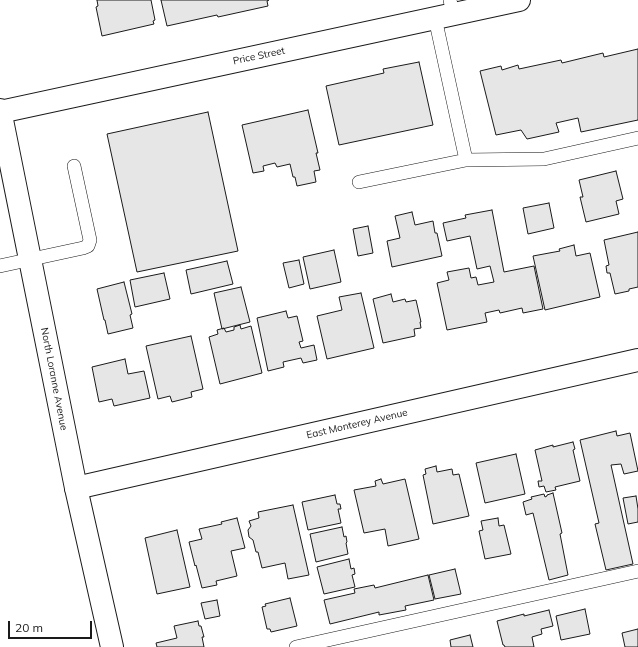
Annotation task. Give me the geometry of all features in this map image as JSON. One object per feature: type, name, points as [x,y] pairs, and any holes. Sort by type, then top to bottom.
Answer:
[{"type":"street","name":"Price Street","points":[[0,111],[446,11],[519,0]]},
{"type":"street","name":"North Loranne Avenue","points":[[0,111],[76,488],[112,647]]},
{"type":"street","name":"East Monterey Avenue","points":[[76,488],[638,360]]},
{"type":"lane","points":[[446,11],[466,160]]},
{"type":"lane","points":[[358,182],[466,160],[544,159],[638,138]]},
{"type":"lane","points":[[0,266],[88,246],[90,240],[74,166]]},
{"type":"lane","points":[[296,647],[638,571]]},
{"type":"building","points":[[97,0],[151,0],[155,20],[153,21],[154,24],[102,36],[96,7],[98,6]]},
{"type":"building","points":[[161,0],[269,0],[267,1],[268,6],[167,26]]},
{"type":"building","points":[[638,49],[638,120],[581,132],[578,118],[556,123],[559,132],[527,139],[521,130],[496,135],[480,71],[501,66],[502,70],[518,65],[519,69],[561,60],[562,63],[603,53],[604,57]]},
{"type":"building","points":[[419,62],[433,125],[339,145],[326,86],[384,73],[383,69]]},
{"type":"building","points":[[308,110],[318,153],[316,153],[320,170],[314,171],[316,182],[297,186],[290,164],[277,167],[275,163],[263,166],[264,171],[253,173],[242,125]]},
{"type":"building","points":[[208,112],[238,251],[137,272],[107,134]]},
{"type":"building","points":[[616,171],[623,199],[616,201],[619,214],[586,222],[580,197],[583,197],[579,180]]},
{"type":"building","points":[[549,203],[554,228],[528,234],[523,208]]},
{"type":"building","points":[[492,210],[504,272],[534,266],[543,309],[523,313],[522,308],[500,313],[499,310],[485,313],[487,322],[447,330],[437,283],[449,280],[447,272],[469,268],[471,278],[476,277],[478,285],[494,282],[490,266],[477,269],[470,236],[447,241],[443,223],[466,218],[465,215]]},
{"type":"building","points":[[412,212],[415,225],[433,221],[442,256],[392,267],[387,241],[400,238],[395,216]]},
{"type":"building","points":[[368,226],[373,253],[358,256],[353,229]]},
{"type":"building","points":[[638,232],[638,287],[629,289],[629,291],[615,294],[610,273],[607,273],[606,266],[609,265],[604,240]]},
{"type":"building","points":[[574,245],[576,256],[590,253],[600,297],[545,310],[533,256],[560,251],[559,249]]},
{"type":"building","points":[[334,250],[341,282],[310,289],[303,257]]},
{"type":"building","points":[[299,260],[304,284],[289,288],[283,263]]},
{"type":"building","points":[[227,261],[233,284],[191,294],[186,270]]},
{"type":"building","points":[[164,273],[170,299],[135,307],[130,280]]},
{"type":"building","points":[[124,282],[132,314],[130,315],[133,328],[108,334],[97,289]]},
{"type":"building","points":[[241,287],[250,322],[222,329],[214,293]]},
{"type":"building","points":[[361,293],[374,348],[327,359],[317,316],[342,310],[339,297]]},
{"type":"building","points":[[391,294],[393,302],[405,299],[406,302],[416,300],[421,328],[414,329],[415,336],[383,343],[373,299]]},
{"type":"building","points":[[286,311],[288,318],[297,316],[303,341],[299,342],[301,348],[314,345],[317,360],[303,363],[301,358],[283,362],[284,367],[268,371],[257,318]]},
{"type":"building","points":[[240,325],[241,329],[251,326],[262,373],[220,384],[209,337],[218,334],[217,330],[224,328],[226,332],[234,330],[234,327]]},
{"type":"building","points":[[191,336],[203,389],[191,392],[192,397],[172,402],[170,396],[158,399],[146,346]]},
{"type":"building","points":[[125,359],[128,374],[144,371],[150,398],[114,406],[112,399],[99,402],[92,367]]},
{"type":"building","points":[[616,431],[617,436],[630,433],[638,471],[624,474],[621,464],[611,465],[633,564],[606,570],[595,524],[599,523],[580,440]]},
{"type":"building","points":[[573,442],[575,449],[573,450],[580,481],[555,487],[556,490],[546,492],[544,486],[539,487],[538,481],[542,481],[535,450]]},
{"type":"building","points":[[516,454],[525,494],[485,503],[476,463]]},
{"type":"building","points":[[436,466],[437,472],[452,469],[453,475],[459,474],[469,516],[433,524],[423,475],[426,474],[425,469]]},
{"type":"building","points":[[381,479],[383,484],[405,479],[419,539],[388,546],[385,529],[364,533],[354,490],[376,486],[375,481]]},
{"type":"building","points":[[553,493],[562,533],[560,534],[568,575],[549,580],[533,513],[526,515],[523,502],[532,499],[531,497],[544,494],[545,497]]},
{"type":"building","points":[[335,495],[337,504],[340,504],[341,509],[338,509],[341,523],[308,530],[302,502]]},
{"type":"building","points":[[636,496],[638,522],[628,524],[623,498]]},
{"type":"building","points":[[293,505],[309,575],[288,579],[285,563],[262,568],[258,552],[256,552],[253,540],[249,537],[248,530],[251,526],[249,521],[259,518],[258,512]]},
{"type":"building","points":[[237,518],[245,548],[231,551],[237,576],[216,581],[217,585],[202,588],[189,542],[202,539],[199,529],[222,524],[221,522]]},
{"type":"building","points":[[498,518],[499,526],[504,525],[511,554],[485,559],[479,531],[483,530],[481,521]]},
{"type":"building","points":[[342,527],[344,537],[346,536],[348,554],[316,562],[310,534]]},
{"type":"building","points":[[177,530],[190,587],[157,594],[145,538]]},
{"type":"building","points":[[349,559],[351,569],[354,568],[355,574],[352,575],[355,587],[324,594],[317,567]]},
{"type":"building","points":[[455,569],[461,594],[435,599],[429,575]]},
{"type":"building","points":[[428,575],[434,600],[405,606],[406,610],[379,615],[379,612],[330,624],[324,600],[355,593],[354,589],[374,585],[375,588]]},
{"type":"building","points":[[290,598],[297,626],[271,632],[270,629],[267,629],[262,607],[266,606],[265,604]]},
{"type":"building","points":[[217,600],[220,616],[205,619],[201,603]]},
{"type":"building","points":[[585,609],[590,634],[561,640],[556,616]]},
{"type":"building","points":[[549,610],[553,626],[541,629],[542,634],[532,637],[534,647],[505,647],[503,645],[497,621],[524,614],[524,616]]},
{"type":"building","points":[[198,621],[204,637],[202,637],[204,647],[157,647],[156,643],[177,638],[174,626]]},
{"type":"building","points":[[638,629],[638,647],[625,647],[622,633]]},
{"type":"building","points":[[470,635],[473,647],[451,647],[450,640]]}]
